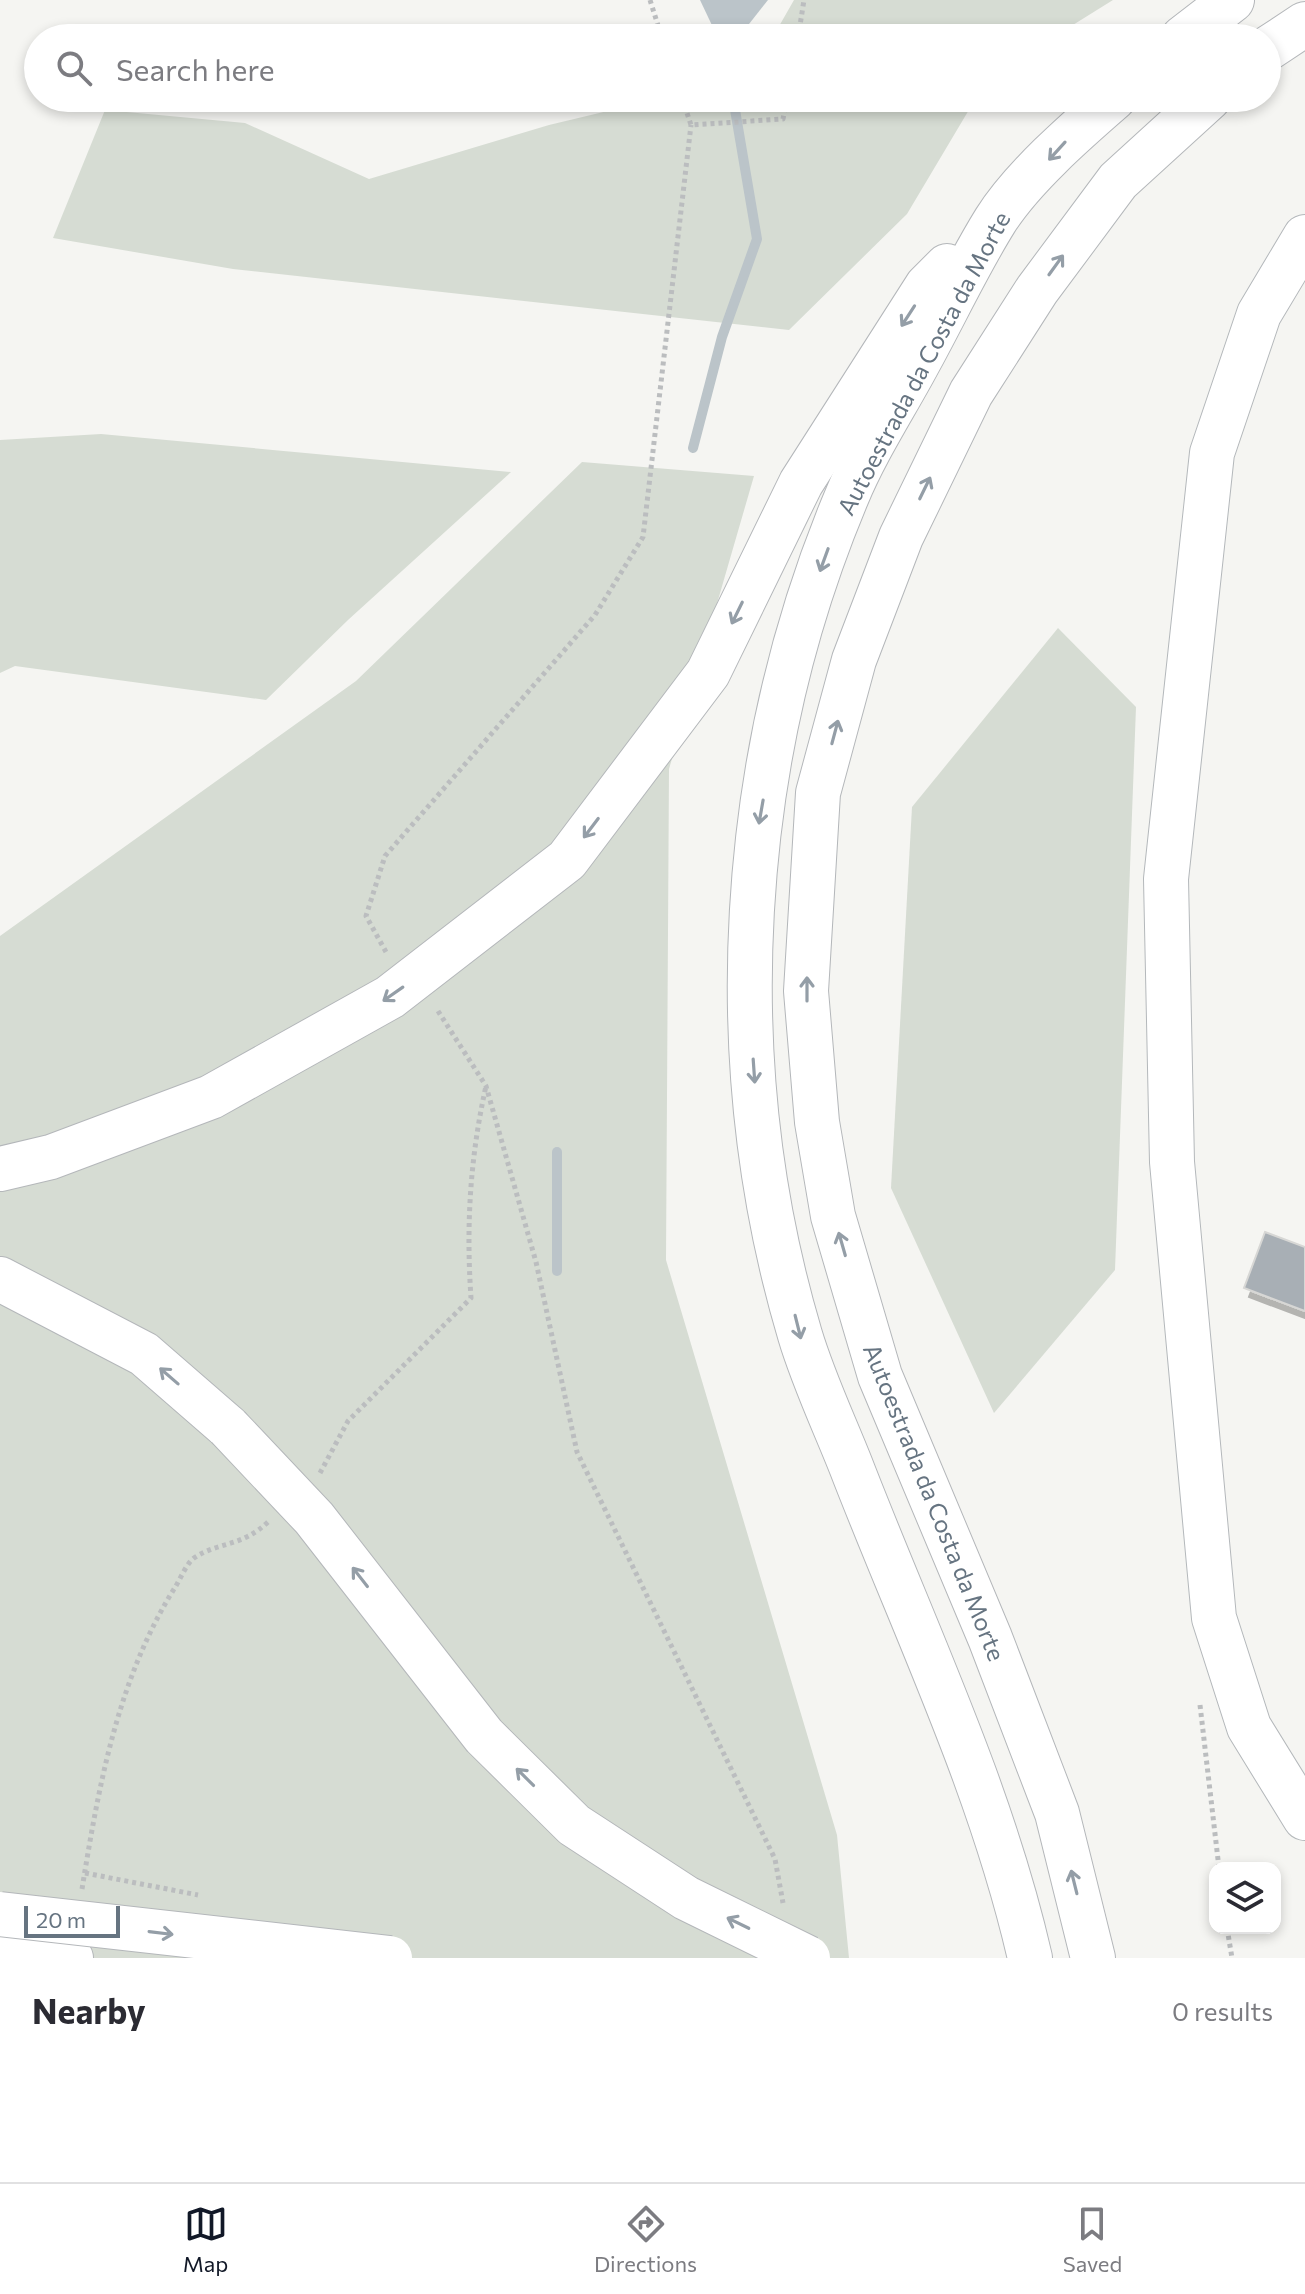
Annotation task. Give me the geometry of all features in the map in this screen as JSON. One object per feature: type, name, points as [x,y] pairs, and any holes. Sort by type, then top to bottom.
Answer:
[{"type":"main road","points":[[1201,24],[1232,0]]},
{"type":"main road","points":[[1281,40],[1305,24]]},
{"type":"main road","name":"Autoestrada da Costa da Morte","points":[[1030,1958],[979,1782],[800,1336],[768,1191],[754,1077],[748,961],[757,833],[799,629],[848,493],[997,217],[1069,138],[1098,112]]},
{"type":"main road","name":"Autoestrada da Costa da Morte","points":[[1093,1958],[1057,1813],[990,1638],[880,1376],[833,1216],[817,1122],[806,991],[818,793],[854,660],[891,565],[971,393],[1037,290],[1118,181],[1194,112]]},
{"type":"main road","points":[[0,1169],[51,1157],[211,1097],[390,997],[567,860],[708,673],[801,483],[927,286],[997,217]]},
{"type":"main road","points":[[1305,237],[1259,314],[1212,453],[1166,879],[1172,1162],[1214,1618],[1249,1727],[1305,1818]]},
{"type":"main road","points":[[0,1279],[144,1354],[228,1427],[314,1518],[484,1736],[574,1825],[686,1898],[808,1958]]},
{"type":"main road","points":[[0,1914],[390,1958]]},
{"type":"main road","points":[[0,1943],[71,1958]]},
{"type":"path","points":[[650,0],[658,24]]},
{"type":"path","points":[[800,24],[804,0]]},
{"type":"path","points":[[389,957],[366,916],[385,856],[595,615],[643,537],[691,125],[687,112]]},
{"type":"path","points":[[691,125],[783,119],[784,112]]},
{"type":"path","points":[[438,1011],[486,1086],[536,1262],[577,1452],[775,1859],[785,1915]]},
{"type":"path","points":[[1199,1697],[1218,1862]]},
{"type":"path","points":[[1228,1934],[1232,1958]]},
{"type":"shaded area","points":[[700,0],[768,0],[749,24],[711,24]]},
{"type":"shaded area","points":[[794,0],[1113,0],[1074,24],[780,24]]},
{"type":"shaded area","points":[[104,112],[245,123],[369,179],[549,125],[603,112],[968,112],[907,214],[789,330],[233,269],[53,238]]},
{"type":"shaded area","points":[[101,434],[511,472],[348,620],[266,700],[15,666],[0,673],[0,440]]},
{"type":"shaded area","points":[[582,462],[754,476],[669,769],[666,1260],[837,1835],[849,1958],[0,1958],[0,936],[356,681]]},
{"type":"shaded area","points":[[1058,628],[1136,707],[1115,1270],[994,1413],[891,1188],[912,807]]},
{"type":"building","points":[[1265,1232],[1305,1247],[1305,1311],[1244,1288]]},
{"type":"waterway","points":[[693,448],[722,337],[757,239],[735,112]]},
{"type":"waterway","points":[[557,1152],[557,1271]]}]
